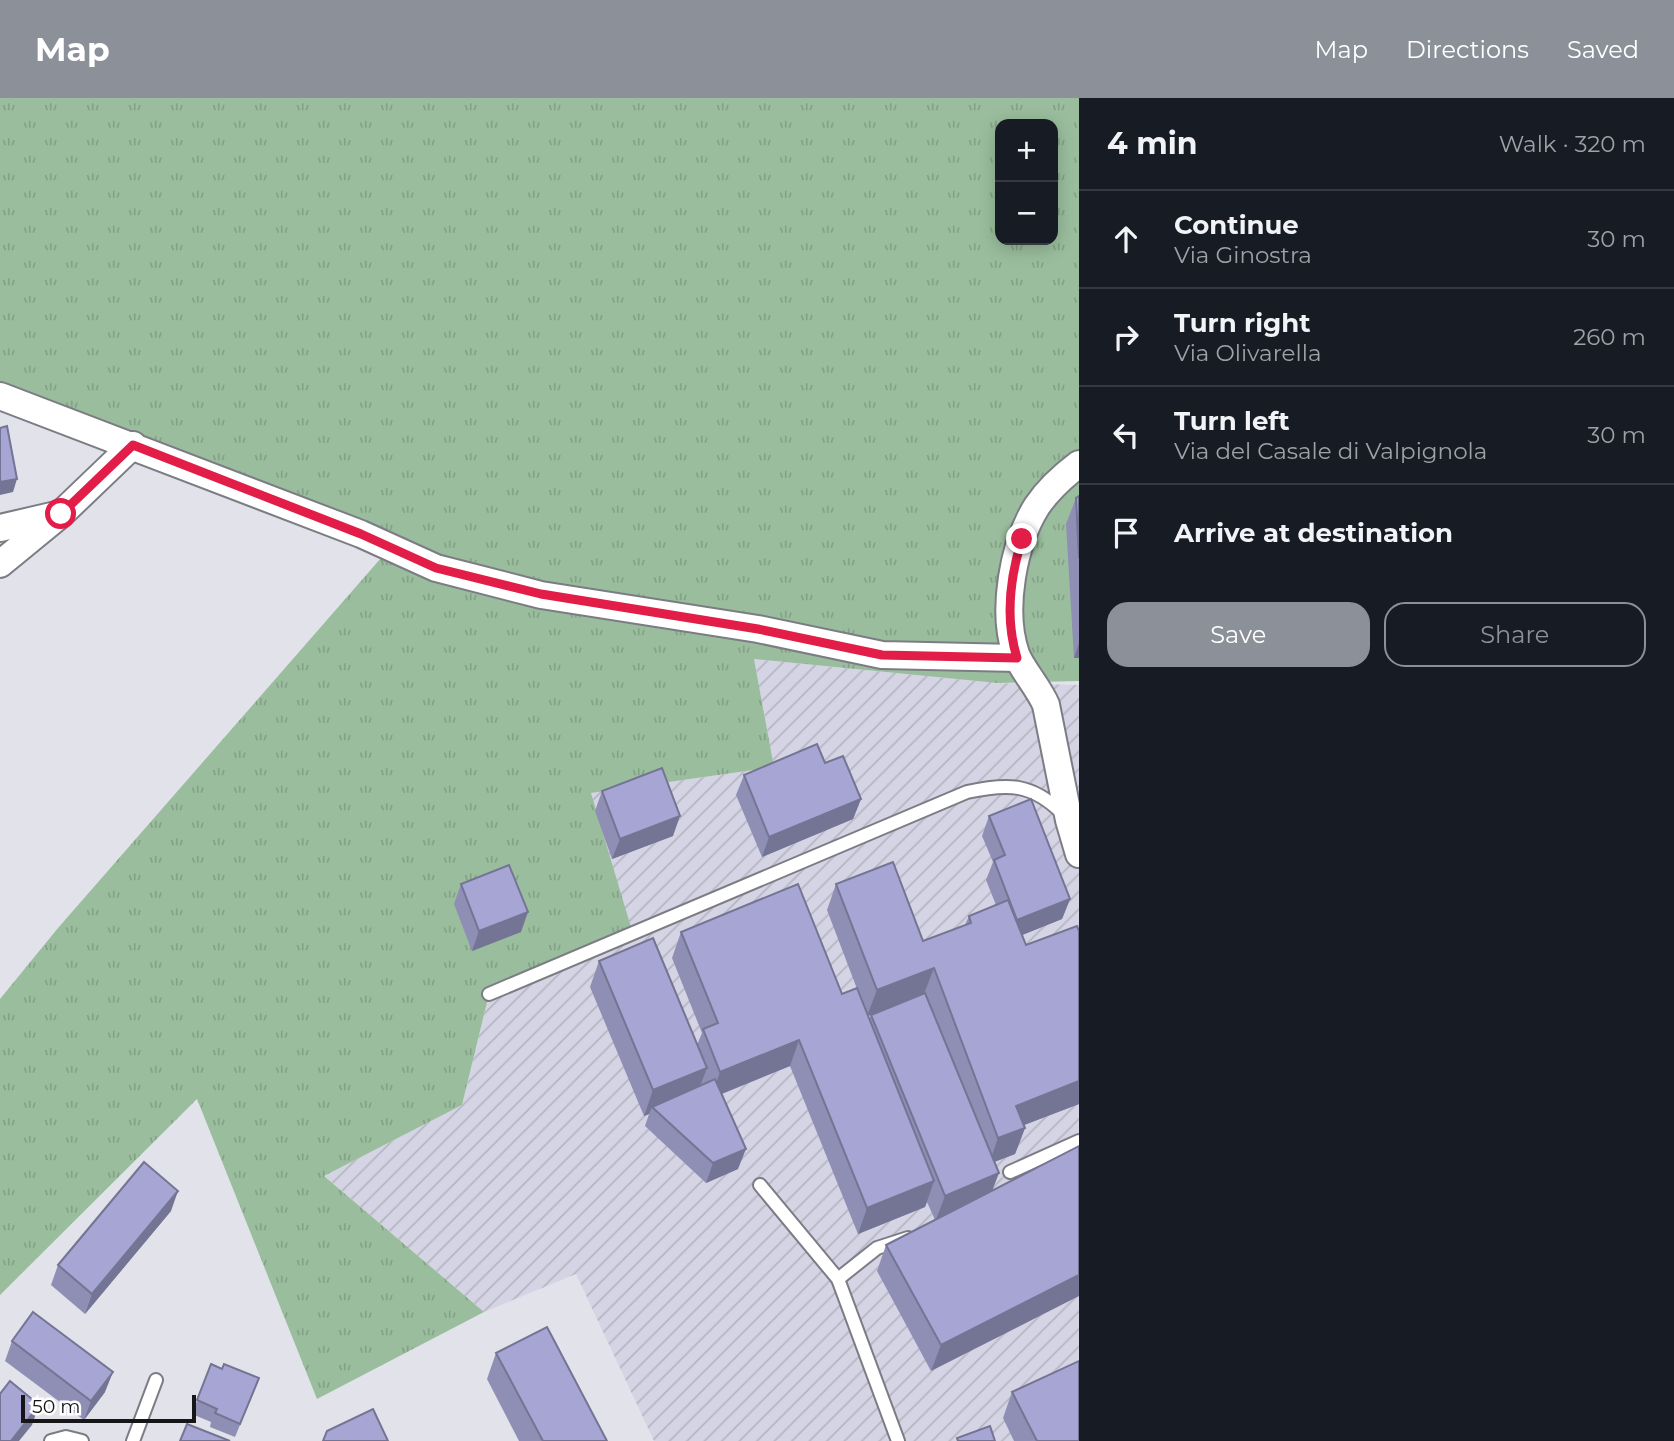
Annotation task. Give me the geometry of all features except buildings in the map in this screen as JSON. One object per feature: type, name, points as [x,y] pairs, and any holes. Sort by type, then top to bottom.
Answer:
[{"type":"street","points":[[0,396],[361,534],[436,568],[541,594],[758,629],[882,655],[1017,658]]},
{"type":"street","points":[[0,564],[61,514],[133,445]]},
{"type":"street","points":[[1079,464],[1047,493],[1033,513],[1022,539],[1012,581],[1010,615],[1017,658],[1040,691],[1046,705],[1069,820],[1079,854]]},
{"type":"street","points":[[0,528],[61,514]]},
{"type":"lane","points":[[489,994],[967,792],[992,786],[1023,788],[1042,797],[1069,820]]},
{"type":"lane","points":[[1010,1172],[1079,1141]]},
{"type":"lane","points":[[760,1185],[838,1279],[898,1441]]},
{"type":"lane","points":[[838,1279],[877,1248],[917,1236]]},
{"type":"lane","points":[[133,1441],[156,1380]]},
{"type":"lane","points":[[51,1441],[66,1437],[82,1441]]},
{"type":"shaded area","points":[[754,659],[997,683],[1079,685],[1079,1441],[654,1441],[576,1274],[484,1312],[324,1176],[462,1105],[489,994],[590,793],[774,767]]},
{"type":"green space","points":[[0,98],[1079,98],[1079,681],[997,683],[754,659],[774,767],[591,793],[633,934],[489,994],[462,1105],[324,1176],[484,1312],[317,1399],[197,1099],[0,1295],[0,999],[58,928],[381,558],[133,445],[0,396]]},
{"type":"route","points":[[61,514],[133,445],[361,534],[436,568],[541,594],[758,629],[882,655],[1017,658],[1010,615],[1012,581],[1022,539]]}]
